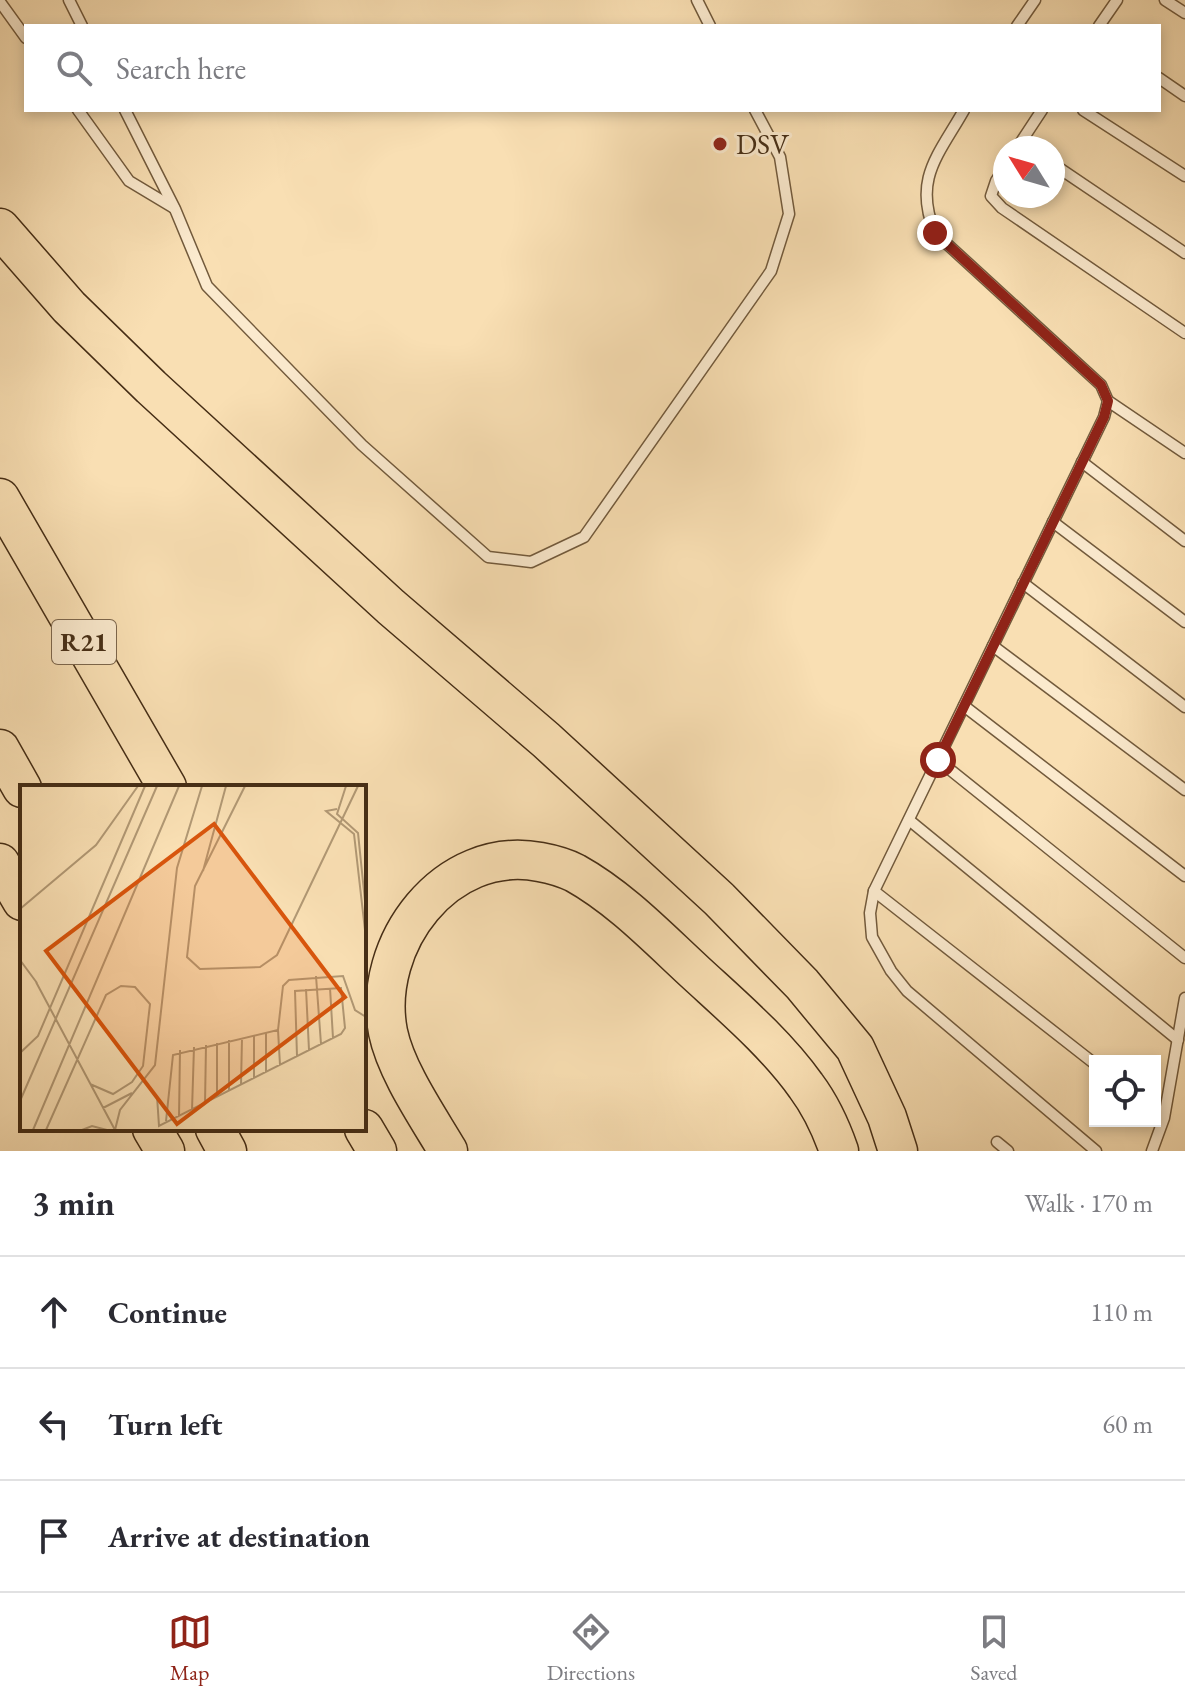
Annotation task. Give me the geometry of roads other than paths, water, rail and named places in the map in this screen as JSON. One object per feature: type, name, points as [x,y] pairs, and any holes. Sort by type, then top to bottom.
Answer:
[{"type":"highway","points":[[0,228],[69,307],[151,387],[391,607],[558,751],[719,899],[802,984],[855,1048],[887,1117],[898,1151]]},
{"type":"highway","name":"R21","points":[[0,498],[166,785]]},
{"type":"highway","points":[[0,749],[20,785]]},
{"type":"highway","points":[[448,1151],[410,1087],[389,1034],[385,1003],[389,971],[401,939],[418,911],[451,879],[477,867],[514,860],[541,862],[573,873],[633,914],[772,1046],[821,1107],[839,1151]]},
{"type":"highway","points":[[0,863],[20,898]]},
{"type":"highway","points":[[153,1131],[165,1151]]},
{"type":"highway","points":[[216,1131],[227,1151]]},
{"type":"highway","points":[[365,1131],[377,1151]]},
{"type":"lane","points":[[69,0],[81,24]]},
{"type":"lane","points":[[697,0],[709,24]]},
{"type":"lane","points":[[1018,24],[1035,0]]},
{"type":"lane","points":[[1100,24],[1117,0]]},
{"type":"lane","points":[[1165,0],[1185,13]]},
{"type":"lane","points":[[0,2],[24,35]]},
{"type":"lane","points":[[1161,79],[1185,96]]},
{"type":"lane","points":[[79,112],[129,181],[175,209]]},
{"type":"lane","points":[[126,112],[175,209],[207,286],[362,445],[488,557],[531,562],[584,537],[771,271],[789,214],[780,157],[756,112]]},
{"type":"lane","points":[[963,112],[931,168],[925,187],[926,211],[935,233],[1101,385],[1108,401],[1185,453]]},
{"type":"lane","points":[[1028,136],[1041,112]]},
{"type":"lane","points":[[1086,112],[1185,176]]},
{"type":"lane","points":[[1065,172],[1185,253]]},
{"type":"lane","points":[[1002,208],[1185,333]]},
{"type":"lane","points":[[1096,1151],[907,991],[891,971],[872,937],[870,913],[874,891],[1104,417],[1108,401]]},
{"type":"lane","points":[[1082,462],[1185,541]]},
{"type":"lane","points":[[1053,522],[1185,622]]},
{"type":"lane","points":[[1023,583],[1185,707]]},
{"type":"lane","points":[[993,646],[1185,790]]},
{"type":"lane","points":[[964,706],[1185,876]]},
{"type":"lane","points":[[938,760],[1185,958]]},
{"type":"lane","points":[[909,820],[1178,1040]]},
{"type":"lane","points":[[874,891],[1089,1059]]},
{"type":"lane","points":[[1161,1111],[1185,998]]},
{"type":"lane","points":[[1152,1151],[1157,1127]]},
{"type":"lane","points":[[997,1142],[1008,1151]]},
{"type":"place","name":"DSV","points":[[720,144]]}]
